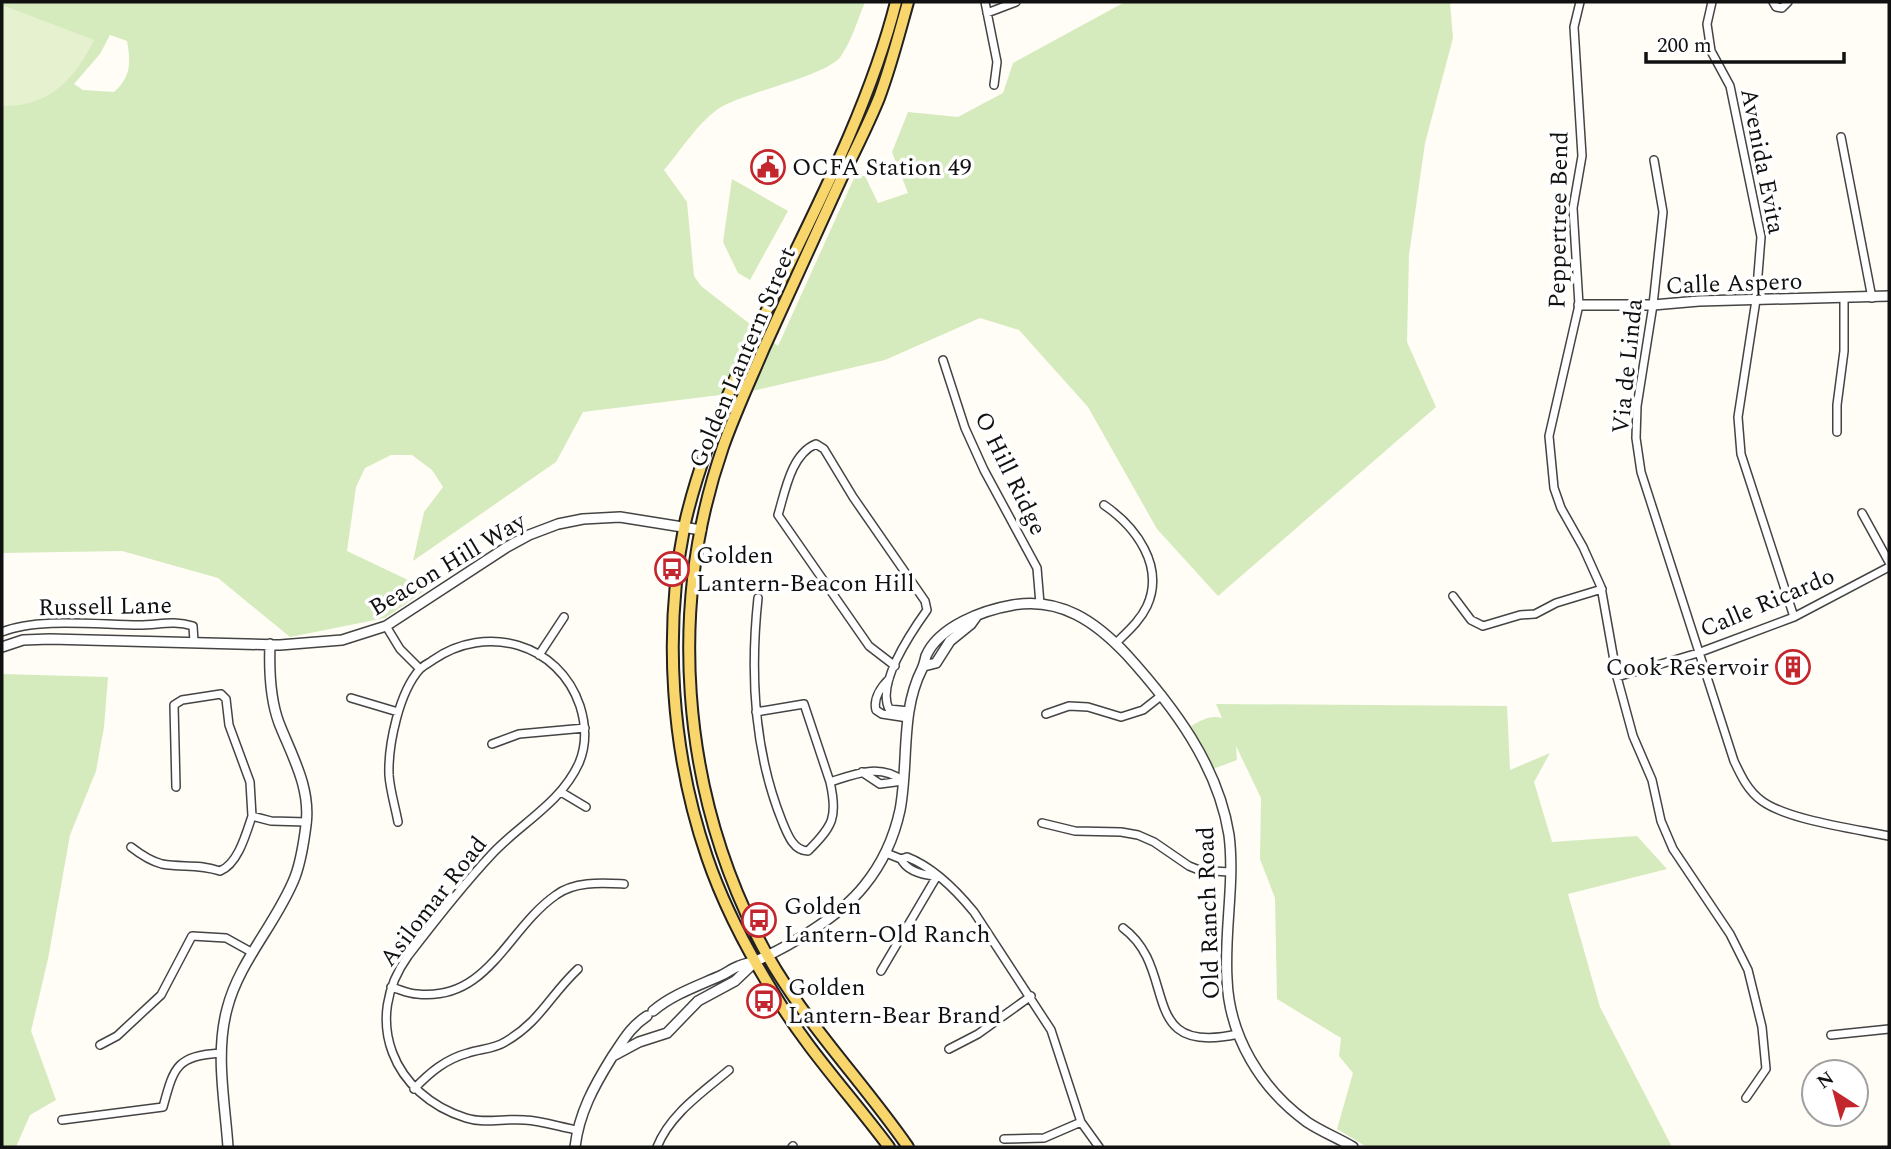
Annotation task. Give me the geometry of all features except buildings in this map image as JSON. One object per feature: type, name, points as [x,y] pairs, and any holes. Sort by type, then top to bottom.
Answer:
[{"type":"main road","name":"Golden Lantern Street","points":[[890,1147],[799,1032],[755,962],[727,906],[707,856],[684,764],[675,698],[673,655],[685,526],[706,453],[724,406],[867,89],[896,2]]},
{"type":"main road","name":"Golden Lantern Street","points":[[908,2],[878,101],[723,445],[701,530],[690,604],[689,632],[695,738],[710,812],[724,860],[767,955],[796,1002],[908,1147]]},
{"type":"street","points":[[985,2],[997,62],[994,85]]},
{"type":"street","points":[[986,13],[1016,2]]},
{"type":"street","name":"Peppertree Bend","points":[[1580,2],[1574,27],[1582,156],[1573,208],[1579,305],[1549,436],[1554,488],[1561,508],[1602,589],[1617,677],[1633,736],[1652,780],[1661,821],[1673,849],[1730,934],[1748,970],[1762,1027],[1766,1069],[1746,1098]]},
{"type":"street","name":"Avenida Evita","points":[[1712,2],[1707,24],[1711,51],[1730,86],[1761,237],[1756,300],[1738,417],[1741,454],[1794,617]]},
{"type":"street","points":[[1773,2],[1776,7],[1782,8],[1787,2]]},
{"type":"street","points":[[1841,137],[1872,298]]},
{"type":"street","name":"Via de Linda","points":[[1654,160],[1663,212],[1653,305],[1637,406],[1636,438],[1641,472],[1734,761],[1748,787],[1762,801],[1787,813],[1889,836]]},
{"type":"street","name":"Calle Aspero","points":[[1579,305],[1653,305],[1889,296]]},
{"type":"street","points":[[1837,432],[1837,405],[1844,351],[1844,299]]},
{"type":"street","name":"O Hill Ridge","points":[[943,360],[965,428],[979,460],[1037,568],[1040,604]]},
{"type":"street","points":[[895,666],[869,646],[779,515],[789,477],[807,448],[816,444],[824,449],[853,497],[925,601],[927,610],[905,641],[885,698],[889,709],[909,715]]},
{"type":"street","points":[[1104,505],[1122,517],[1135,534],[1148,555],[1152,570],[1148,604],[1142,615],[1116,643]]},
{"type":"street","points":[[1861,513],[1889,562]]},
{"type":"street","name":"Beacon Hill Way","points":[[2,647],[23,640],[50,639],[270,644],[342,640],[386,626],[507,547],[551,526],[608,517],[701,530]]},
{"type":"street","name":"Calle Ricardo","points":[[1617,677],[1698,653],[1794,617],[1889,567]]},
{"type":"street","points":[[1453,596],[1471,620],[1483,626],[1520,615],[1535,614],[1556,603],[1602,589]]},
{"type":"street","points":[[756,712],[804,704],[809,712],[835,803],[832,824],[805,852],[794,844],[776,804],[762,753],[756,712],[753,650],[758,598]]},
{"type":"street","name":"Old Ranch Road","points":[[755,962],[828,920],[847,905],[865,885],[886,853],[901,807],[912,693],[924,666],[936,663],[950,641],[976,617],[992,609],[1018,604],[1040,604],[1082,615],[1116,643],[1161,695],[1189,734],[1214,785],[1229,836],[1231,887],[1227,978],[1232,1018],[1254,1066],[1276,1096],[1310,1124],[1353,1147]]},
{"type":"street","points":[[539,655],[564,617]]},
{"type":"street","name":"Russell Lane","points":[[2,632],[55,623],[142,625],[178,622],[193,626],[194,642]]},
{"type":"street","points":[[386,626],[400,649],[420,669]]},
{"type":"street","name":"Asilomar Road","points":[[398,822],[389,775],[398,712],[420,669],[447,650],[473,642],[514,643],[539,655],[569,681],[579,703],[585,728],[585,747],[579,762],[561,792],[491,855],[419,941],[396,972],[387,1008],[388,1037],[396,1066],[414,1089],[443,1109],[469,1119],[524,1120],[577,1130]]},
{"type":"street","points":[[228,1147],[221,1053],[227,1009],[236,984],[295,876],[307,822],[299,765],[279,723],[271,690],[270,644]]},
{"type":"street","points":[[890,679],[882,686],[877,696],[874,704],[876,710],[882,714],[909,715]]},
{"type":"street","points":[[131,847],[161,864],[194,864],[223,871],[233,860],[252,816],[250,782],[229,725],[226,699],[221,694],[182,700],[174,705],[176,787]]},
{"type":"street","points":[[1046,714],[1069,706],[1088,707],[1121,717],[1143,710],[1161,695]]},
{"type":"street","points":[[351,698],[398,712]]},
{"type":"street","points":[[492,744],[519,733],[585,728]]},
{"type":"street","points":[[830,782],[874,771],[891,773],[903,781]]},
{"type":"street","points":[[873,781],[874,771]]},
{"type":"street","points":[[862,772],[882,785],[903,781]]},
{"type":"street","points":[[561,792],[586,807]]},
{"type":"street","points":[[252,816],[271,821],[307,822]]},
{"type":"street","points":[[1042,823],[1075,831],[1138,835],[1154,842],[1189,866],[1199,870],[1229,872]]},
{"type":"street","points":[[886,853],[901,859],[922,875],[937,876],[968,905],[1031,996],[1051,1030],[1082,1122],[1099,1147]]},
{"type":"street","points":[[881,971],[937,876]]},
{"type":"street","points":[[391,987],[415,994],[442,995],[468,985],[490,966],[533,916],[558,894],[593,882],[624,884]]},
{"type":"street","points":[[1123,928],[1141,945],[1157,983],[1164,1010],[1177,1028],[1186,1035],[1199,1039],[1214,1040],[1238,1034]]},
{"type":"street","points":[[100,1045],[117,1035],[161,995],[192,936],[226,938],[253,953]]},
{"type":"street","points":[[575,1147],[577,1130],[590,1093],[622,1039],[682,991],[740,965],[755,962]]},
{"type":"street","points":[[613,1056],[639,1042],[667,1033],[698,1001],[735,981],[755,962]]},
{"type":"street","points":[[414,1089],[440,1064],[465,1053],[502,1044],[527,1028],[578,969]]},
{"type":"street","points":[[949,1049],[978,1034],[1031,996]]},
{"type":"street","points":[[1831,1035],[1889,1029]]},
{"type":"street","points":[[62,1120],[163,1107],[170,1081],[179,1066],[198,1055],[221,1053]]},
{"type":"street","points":[[657,1147],[667,1126],[676,1116],[729,1070]]},
{"type":"street","points":[[1004,1139],[1044,1138],[1082,1122]]},
{"type":"green space","points":[[2,2],[865,2],[848,43],[841,56],[833,63],[718,109],[696,130],[664,170],[687,202],[694,276],[701,286],[778,346],[855,176],[865,176],[878,203],[908,193],[892,152],[908,112],[958,117],[1003,93],[1013,63],[1125,2],[1450,2],[1453,38],[1425,143],[1409,255],[1407,342],[1436,407],[1218,596],[1157,529],[1088,407],[1019,330],[980,318],[885,360],[752,391],[583,412],[556,462],[413,561],[424,512],[443,487],[432,470],[412,455],[391,455],[365,468],[356,487],[347,551],[427,589],[385,618],[290,637],[218,578],[122,551],[2,553]],"holes":[[[110,35],[127,41],[127,75],[114,92],[83,90],[74,84],[100,54]]]},
{"type":"green space","points":[[2,7],[94,40],[69,78],[47,96],[34,102],[2,106]]},
{"type":"green space","points":[[732,179],[788,211],[750,280],[738,273],[723,242]]},
{"type":"green space","points":[[2,674],[108,677],[104,727],[96,771],[70,835],[48,959],[31,1031],[56,1100],[30,1115],[16,1147],[2,1147]]},
{"type":"green space","points":[[1216,704],[1507,706],[1510,770],[1550,753],[1534,782],[1552,842],[1637,836],[1667,869],[1568,894],[1600,1007],[1672,1147],[1367,1147],[1337,1129],[1353,1073],[1339,1056],[1341,1038],[1277,999],[1275,898],[1260,859],[1261,798],[1236,746],[1237,760],[1213,769],[1191,726],[1202,720],[1222,718]]},
{"type":"place","name":"OCFA Station 49","points":[[768,167]]},
{"type":"place","name":"Golden Lantern-Beacon Hill","points":[[672,569]]},
{"type":"place","name":"Cook Reservoir","points":[[1793,667]]},
{"type":"place","name":"Golden Lantern-Old Ranch","points":[[759,920]]},
{"type":"place","name":"Golden Lantern-Bear Brand","points":[[764,1001]]}]
